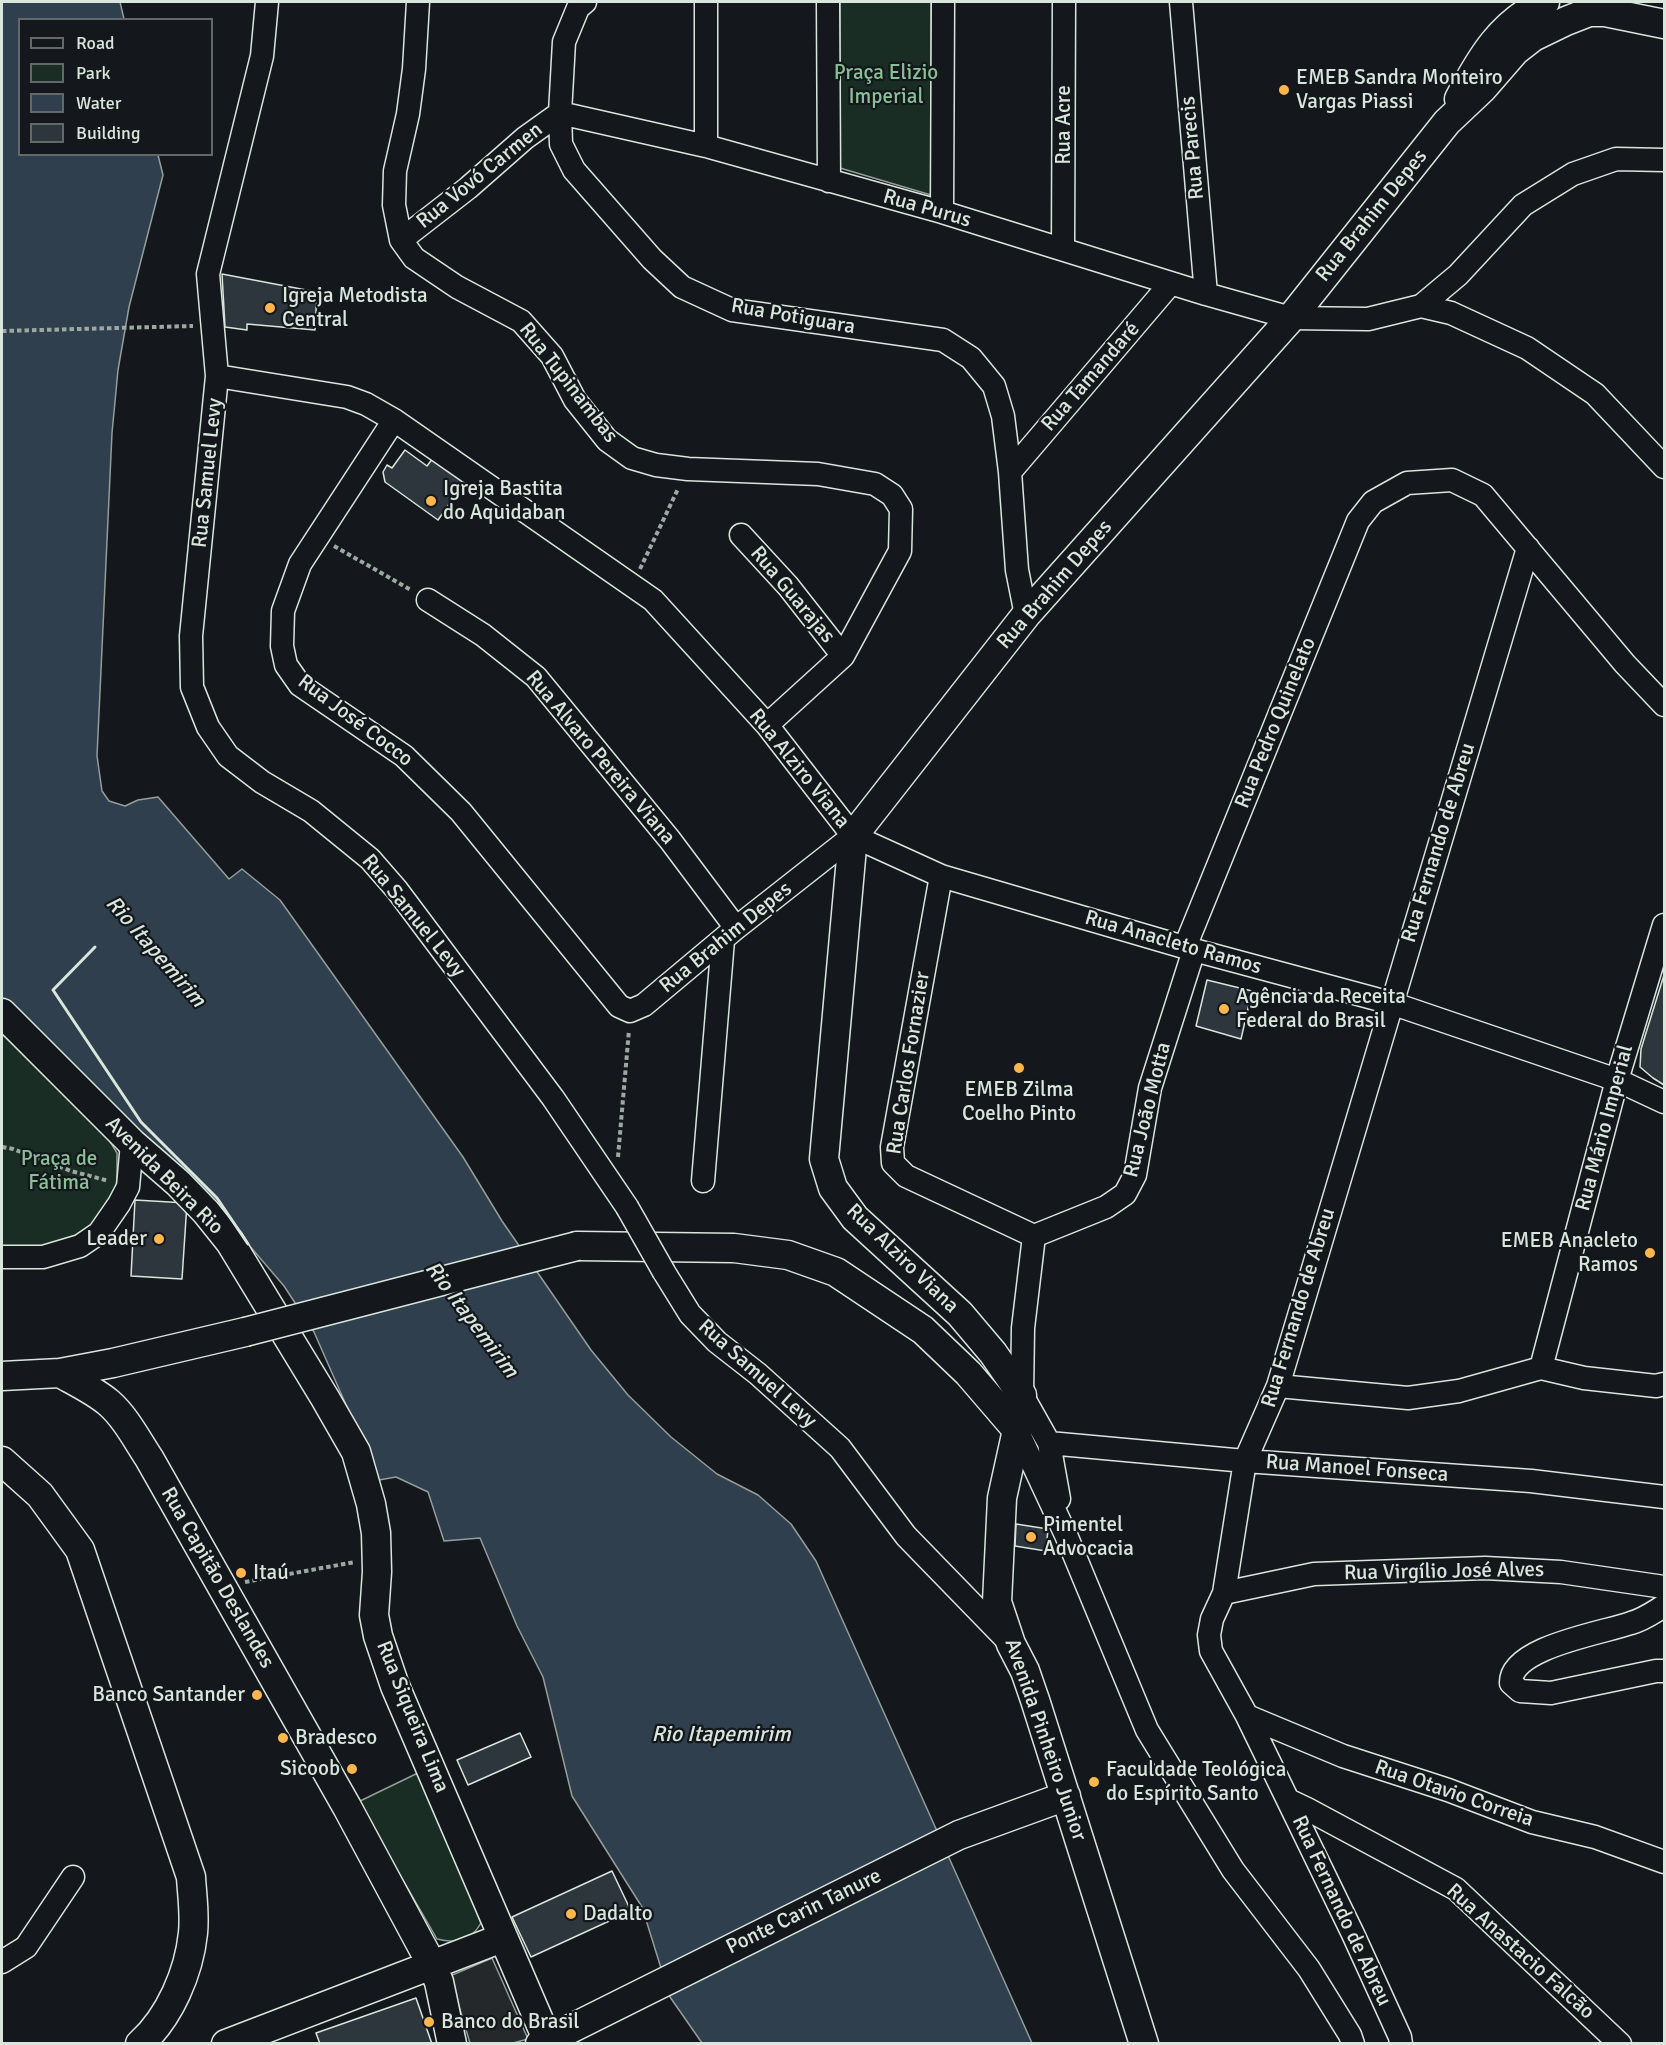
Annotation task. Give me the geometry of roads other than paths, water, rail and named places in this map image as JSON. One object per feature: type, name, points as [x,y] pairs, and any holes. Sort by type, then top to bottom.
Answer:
[{"type":"main road","points":[[1507,28],[1520,2]]},
{"type":"main road","name":"Rua Brahim Depes","points":[[1447,122],[1478,62],[1496,38],[1518,18],[1545,2]]},
{"type":"main road","points":[[1581,10],[1665,24]]},
{"type":"main road","name":"Rua Brahim Depes","points":[[853,836],[1026,615],[1291,318],[1447,122],[1482,89],[1515,51],[1533,37],[1581,10]]},
{"type":"main road","name":"Rua Alziro Viana","points":[[853,836],[824,1159],[833,1188],[855,1218],[960,1314],[993,1353],[1022,1395]]},
{"type":"main road","name":"Avenida Beira Rio","points":[[2,1013],[132,1143],[178,1183],[206,1212],[230,1242],[356,1452]]},
{"type":"main road","points":[[2,1376],[60,1373],[113,1363],[245,1332],[577,1246],[734,1248],[788,1255],[836,1272],[923,1330],[968,1373],[1017,1430]]},
{"type":"main road","name":"Rua Capitão Deslandes","points":[[60,1373],[110,1404],[126,1423],[149,1458],[347,1807],[432,1965],[439,1982],[452,2043]]},
{"type":"main road","name":"Avenida Pinheiro Junior","points":[[1022,1395],[1017,1430],[1002,1497],[997,1602],[1011,1644],[1025,1671],[1035,1700],[1144,2043]]},
{"type":"main road","name":"Rua Siqueira Lima","points":[[356,1452],[372,1504],[377,1558],[374,1615],[378,1636],[395,1686],[545,2042]]},
{"type":"main road","points":[[2,1461],[40,1495],[80,1550],[191,1877],[193,1933],[186,1964],[170,2006],[140,2043]]},
{"type":"main road","name":"Ponte Carin Tanure","points":[[545,2042],[959,1835],[1066,1796]]},
{"type":"main road","points":[[226,2043],[273,2035],[432,1965],[502,1938]]},
{"type":"street","name":"Rua Samuel Levy","points":[[267,2],[262,56],[208,274],[217,376],[191,636],[192,687],[208,727],[228,756],[262,782],[311,811],[370,859],[397,890],[546,1089],[621,1198],[690,1314],[717,1342],[758,1374],[840,1448],[906,1536],[1011,1644]]},
{"type":"street","name":"Rua Tupinambas","points":[[418,2],[414,69],[408,114],[395,171],[394,205],[401,240],[414,258],[457,287],[521,321],[552,356],[575,400],[607,440],[632,458],[656,465],[688,469],[818,474],[875,484],[892,495],[901,509],[900,551],[843,656],[767,725]]},
{"type":"street","name":"Rua Potiguara","points":[[585,2],[578,8],[564,42],[560,113],[561,144],[574,170],[652,259],[682,287],[732,310],[943,340],[971,358],[994,386],[1003,416],[1010,472],[1017,570],[1026,615]]},
{"type":"street","points":[[706,2],[706,146]]},
{"type":"street","points":[[828,2],[829,181]]},
{"type":"street","points":[[942,212],[943,2]]},
{"type":"street","name":"Rua Acre","points":[[1063,249],[1064,2]]},
{"type":"street","name":"Rua Parecis","points":[[1181,2],[1206,294]]},
{"type":"street","name":"Rua Vovó Carmen","points":[[401,240],[468,188],[525,138],[560,113]]},
{"type":"street","name":"Rua Purus","points":[[560,113],[706,146],[942,212],[1291,318],[1368,319],[1420,306]]},
{"type":"street","points":[[1420,306],[1458,274],[1523,205],[1573,174],[1616,159],[1665,160]]},
{"type":"street","name":"Rua Tamandaré","points":[[1010,472],[1171,283]]},
{"type":"street","points":[[1420,306],[1451,313],[1527,348],[1595,394],[1665,466]]},
{"type":"street","name":"Rua Alziro Viana","points":[[217,376],[347,398],[366,404],[394,420],[653,600],[767,725],[853,836]]},
{"type":"street","name":"Rua José Cocco","points":[[394,420],[300,564],[283,610],[282,646],[286,665],[300,685],[404,756],[461,812],[619,1006],[630,1011]]},
{"type":"street","name":"Rua Pedro Quinelato","points":[[1190,948],[1358,521],[1373,502],[1407,483],[1452,480],[1483,495],[1527,548]]},
{"type":"street","name":"Rua Guarajas","points":[[741,535],[788,586],[843,656]]},
{"type":"street","points":[[1527,548],[1625,664],[1665,705]]},
{"type":"street","name":"Rua Fernando de Abreu","points":[[1404,2041],[1247,1716],[1211,1651],[1209,1635],[1212,1619],[1224,1593],[1245,1461],[1278,1386],[1527,548]]},
{"type":"street","name":"Rua Alvaro Pereira Viana","points":[[429,600],[483,635],[536,677],[670,840],[730,934]]},
{"type":"street","name":"Rua Anacleto Ramos","points":[[853,836],[940,876],[1391,1003],[1617,1080],[1665,1102]]},
{"type":"street","name":"Rua Brahim Depes","points":[[630,1011],[644,1005],[853,836]]},
{"type":"street","name":"Rua Carlos Fornazier","points":[[940,876],[892,1148],[893,1163],[906,1176],[1034,1236]]},
{"type":"street","points":[[703,1181],[730,934]]},
{"type":"street","name":"Rua Mário Imperial","points":[[1541,1368],[1617,1080],[1663,937]]},
{"type":"street","name":"Rua João Motta","points":[[1034,1236],[1106,1207],[1125,1194],[1135,1175],[1150,1088],[1190,948]]},
{"type":"street","points":[[2,1257],[43,1257],[80,1246],[99,1233],[128,1186],[132,1143]]},
{"type":"street","points":[[1034,1236],[1023,1328],[1022,1395],[1048,1443],[1066,1535]]},
{"type":"street","points":[[1278,1386],[1408,1398],[1459,1391],[1541,1368],[1584,1378],[1656,1386],[1665,1384]]},
{"type":"street","points":[[1017,1430],[1066,1535],[1147,1730],[1233,1870],[1310,1969],[1353,2043]]},
{"type":"street","name":"Rua Manoel Fonseca","points":[[1048,1443],[1245,1461],[1531,1481],[1665,1497]]},
{"type":"street","name":"Rua Virgílio José Alves","points":[[1224,1593],[1314,1574],[1485,1568],[1561,1572],[1665,1587]]},
{"type":"street","points":[[1665,1606],[1634,1623],[1538,1651],[1516,1667],[1511,1683],[1520,1691],[1551,1693],[1665,1671]]},
{"type":"street","name":"Rua Otavio Correia","points":[[1247,1716],[1342,1756],[1448,1790],[1532,1822],[1595,1837],[1665,1862]]},
{"type":"street","name":"Rua Anastacio Falcão","points":[[1288,1800],[1456,1889],[1620,2043]]},
{"type":"street","points":[[2,1962],[26,1947],[73,1877]]},
{"type":"water","name":"Rio Itapemirim","points":[[2,2],[120,2],[124,18],[18,18],[18,156],[158,156],[163,175],[129,307],[118,370],[112,433],[97,756],[102,791],[109,801],[125,806],[138,800],[158,797],[229,879],[242,869],[280,900],[463,1157],[502,1221],[591,1350],[628,1395],[671,1437],[717,1474],[758,1495],[791,1524],[816,1561],[1032,2043],[702,2043],[670,1997],[642,1907],[572,1796],[543,1677],[517,1626],[480,1538],[444,1541],[428,1492],[396,1477],[379,1480],[314,1332],[284,1286],[248,1244],[65,1065],[2,997]]},
{"type":"place","name":"EMEB Sandra Monteiro Vargas Piassi","points":[[1284,90]]},
{"type":"place","name":"Igreja Metodista Central","points":[[270,308]]},
{"type":"place","name":"Igreja Bastita do Aquidaban","points":[[431,501]]},
{"type":"place","name":"Agência da Receita Federal do Brasil","points":[[1224,1009]]},
{"type":"place","name":"EMEB Zilma Coelho Pinto","points":[[1019,1068]]},
{"type":"place","name":"Leader","points":[[159,1239]]},
{"type":"place","name":"EMEB Anacleto Ramos","points":[[1650,1253]]},
{"type":"place","name":"Pimentel Advocacia","points":[[1031,1537]]},
{"type":"place","name":"Itaú","points":[[241,1573]]},
{"type":"place","name":"Banco Santander","points":[[257,1695]]},
{"type":"place","name":"Bradesco","points":[[283,1738]]},
{"type":"place","name":"Sicoob","points":[[352,1769]]},
{"type":"place","name":"Faculdade Teológica do Espírito Santo","points":[[1094,1782]]},
{"type":"place","name":"Dadalto","points":[[571,1914]]},
{"type":"place","name":"Banco do Brasil","points":[[429,2022]]},
{"type":"park label","name":"Praça Elizio Imperial","points":[[886,85]]},
{"type":"park label","name":"Praça de Fátima","points":[[59,1171]]}]
